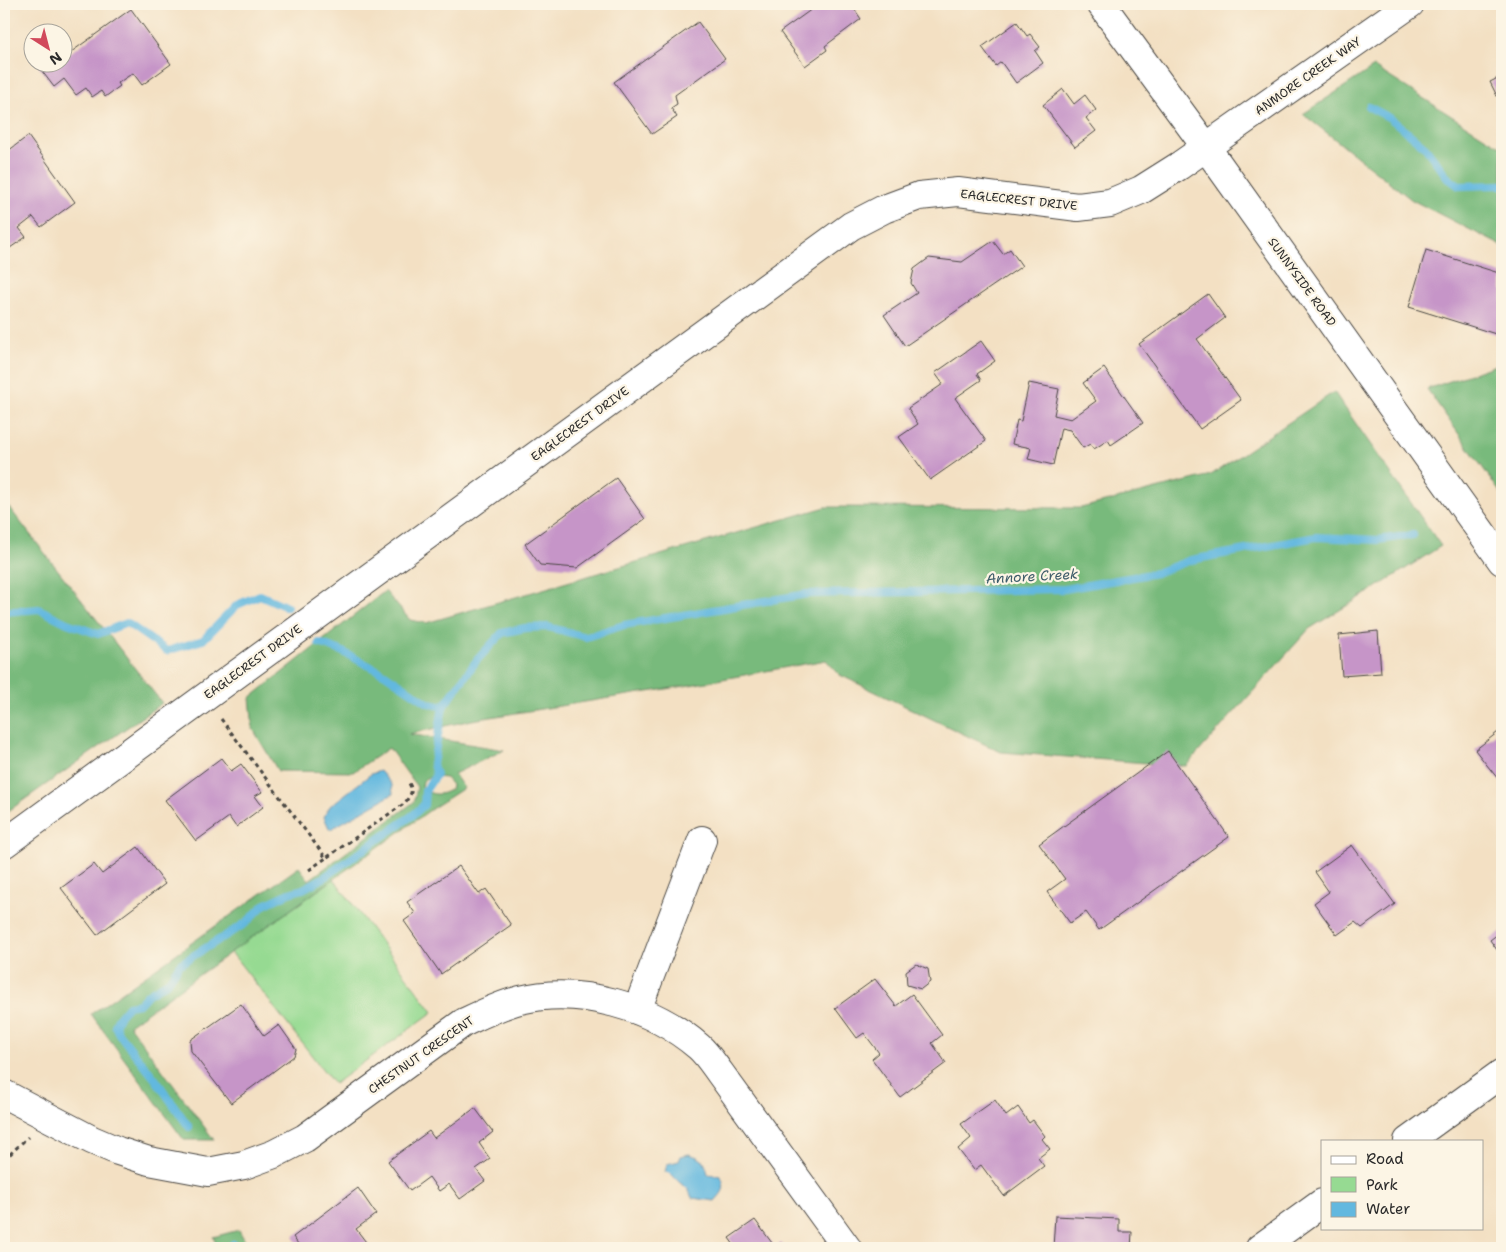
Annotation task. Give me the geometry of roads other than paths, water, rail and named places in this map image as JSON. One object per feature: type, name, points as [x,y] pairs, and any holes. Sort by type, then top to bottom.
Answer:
[{"type":"street","name":"SUNNYSIDE ROAD","points":[[1101,4],[1206,147],[1502,561]]},
{"type":"street","name":"ANMORE CREEK WAY","points":[[1206,147],[1410,4]]},
{"type":"street","name":"EAGLECREST DRIVE","points":[[4,844],[852,226],[884,208],[919,196],[958,192],[1078,208],[1110,203],[1141,190],[1206,147]]},
{"type":"street","points":[[638,1010],[702,840]]},
{"type":"street","name":"CHESTNUT CRESCENT","points":[[4,1094],[92,1140],[118,1151],[149,1161],[208,1172],[244,1165],[274,1154],[304,1138],[464,1023],[492,1009],[521,1000],[550,996],[573,995],[604,1000],[638,1010],[676,1029],[700,1048],[847,1248]]},
{"type":"street","points":[[1409,1140],[1502,1072]]},
{"type":"street","points":[[1260,1248],[1321,1204]]},
{"type":"water","points":[[380,771],[392,785],[393,794],[331,829],[329,828],[324,817],[330,806],[371,774]]},
{"type":"water","points":[[689,1154],[702,1160],[708,1174],[721,1176],[723,1190],[715,1201],[692,1198],[687,1188],[672,1174],[665,1172],[667,1164],[679,1161],[681,1156]]},
{"type":"waterway","points":[[1369,107],[1390,118],[1425,147],[1448,178],[1459,186],[1502,185]]},
{"type":"waterway","name":"Annore Creek","points":[[319,643],[339,650],[385,674],[428,703],[443,707],[477,660],[502,633],[525,628],[548,627],[586,637],[624,625],[807,594],[1065,589],[1156,573],[1191,560],[1316,537],[1378,540],[1413,535]]},
{"type":"waterway","name":"Annore Creek","points":[[4,612],[39,609],[67,623],[98,634],[127,623],[167,651],[203,640],[237,605],[260,595],[287,607]]},
{"type":"waterway","points":[[189,1127],[156,1080],[119,1034],[115,1026],[118,1018],[128,1006],[139,1004],[148,994],[168,982],[180,964],[246,923],[264,905],[289,893],[303,889],[323,878],[413,815],[424,805],[425,791],[436,775],[433,764],[443,707]]},
{"type":"waterway","points":[[233,1244],[235,1248]]}]
